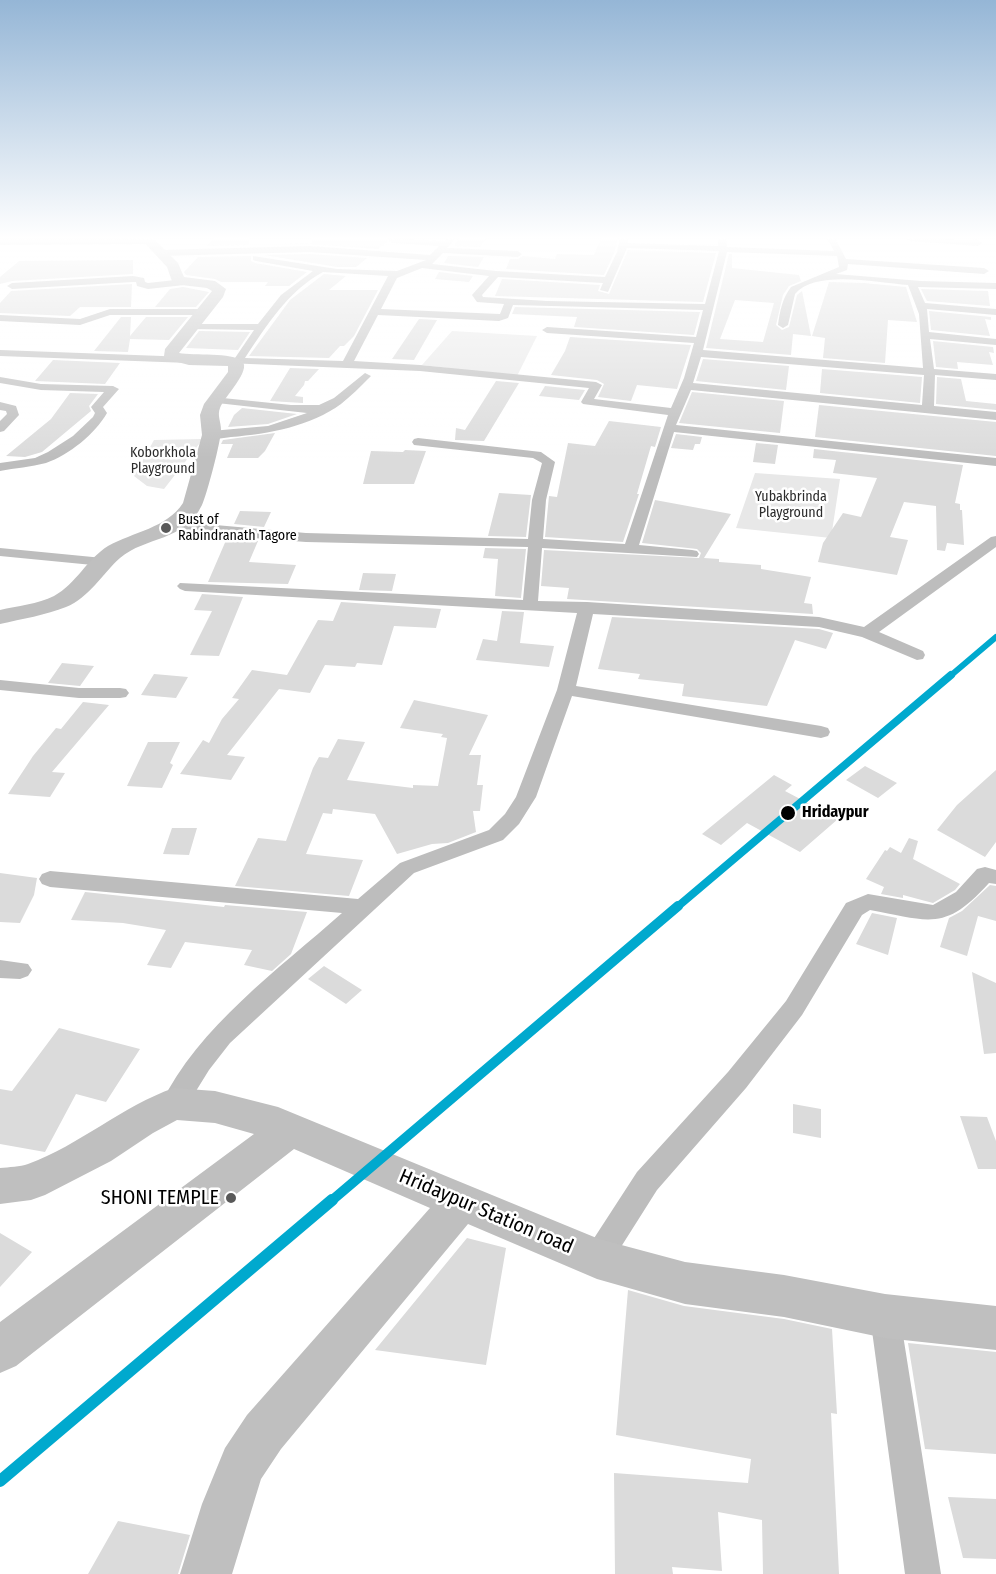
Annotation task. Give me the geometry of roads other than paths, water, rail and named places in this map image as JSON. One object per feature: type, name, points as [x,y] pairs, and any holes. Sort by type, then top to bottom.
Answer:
[{"type":"street","points":[[189,360],[172,356],[171,352],[204,311]]},
{"type":"street","points":[[234,361],[274,311]]},
{"type":"street","points":[[347,364],[375,312],[499,318],[505,311]]},
{"type":"street","points":[[631,548],[675,412],[686,386],[707,311]]},
{"type":"street","points":[[783,325],[785,311]]},
{"type":"street","points":[[922,311],[929,371],[928,409]]},
{"type":"street","points":[[0,318],[80,322],[93,320],[100,314],[110,312],[261,327]]},
{"type":"street","points":[[547,330],[699,340]]},
{"type":"street","points":[[924,335],[996,342]]},
{"type":"street","points":[[0,353],[420,368],[596,385],[587,402],[675,412]]},
{"type":"street","points":[[696,353],[996,377]]},
{"type":"street","points":[[0,616],[59,602],[74,593],[114,552],[175,524],[185,516],[193,503],[211,435],[209,415],[236,372],[234,361]]},
{"type":"street","points":[[211,435],[246,433],[282,427],[306,418],[328,406],[365,376]]},
{"type":"street","points":[[0,380],[41,387],[113,389],[97,407],[101,413],[96,422],[54,454],[36,461],[0,467]]},
{"type":"street","points":[[686,386],[996,416]]},
{"type":"street","points":[[217,399],[303,408],[328,406]]},
{"type":"street","points":[[0,406],[12,409],[13,415],[0,428]]},
{"type":"street","points":[[670,428],[996,462]]},
{"type":"street","points":[[418,442],[536,455],[549,462],[539,500],[530,605]]},
{"type":"street","points":[[175,524],[223,532],[289,537],[536,542],[692,554]]},
{"type":"street","points":[[867,633],[996,540]]},
{"type":"street","points":[[0,552],[103,562]]},
{"type":"street","points":[[185,586],[819,622],[867,633],[917,655]]},
{"type":"street","points":[[0,1186],[31,1182],[98,1149],[139,1121],[174,1104],[200,1063],[221,1036],[361,907],[407,868],[496,835],[512,819],[526,797],[566,690],[587,608]]},
{"type":"street","points":[[0,685],[79,693],[120,693]]},
{"type":"street","points":[[566,690],[821,732]]},
{"type":"street","points":[[597,1259],[648,1181],[737,1080],[794,1008],[854,909],[868,902],[933,913],[948,908],[964,897],[992,870]]},
{"type":"street","points":[[50,879],[361,907]]},
{"type":"street","name":"Hridaypur Station road","points":[[174,1104],[215,1107],[291,1129],[597,1259],[685,1283],[784,1296],[885,1316],[996,1328]]},
{"type":"street","points":[[0,1350],[291,1129]]},
{"type":"street","points":[[206,1574],[227,1504],[242,1465],[264,1432],[461,1202]]},
{"type":"street","points":[[885,1316],[923,1574]]},
{"type":"place","name":"Bust of Rabindranath Tagore","points":[[166,528]]},
{"type":"place","name":"Hridaypur","points":[[788,813]]},
{"type":"place","name":"SHONI TEMPLE","points":[[231,1198]]},
{"type":"park label","name":"Koborkhola Playground","points":[[163,462]]},
{"type":"park label","name":"Yubakbrinda Playground","points":[[791,506]]}]
